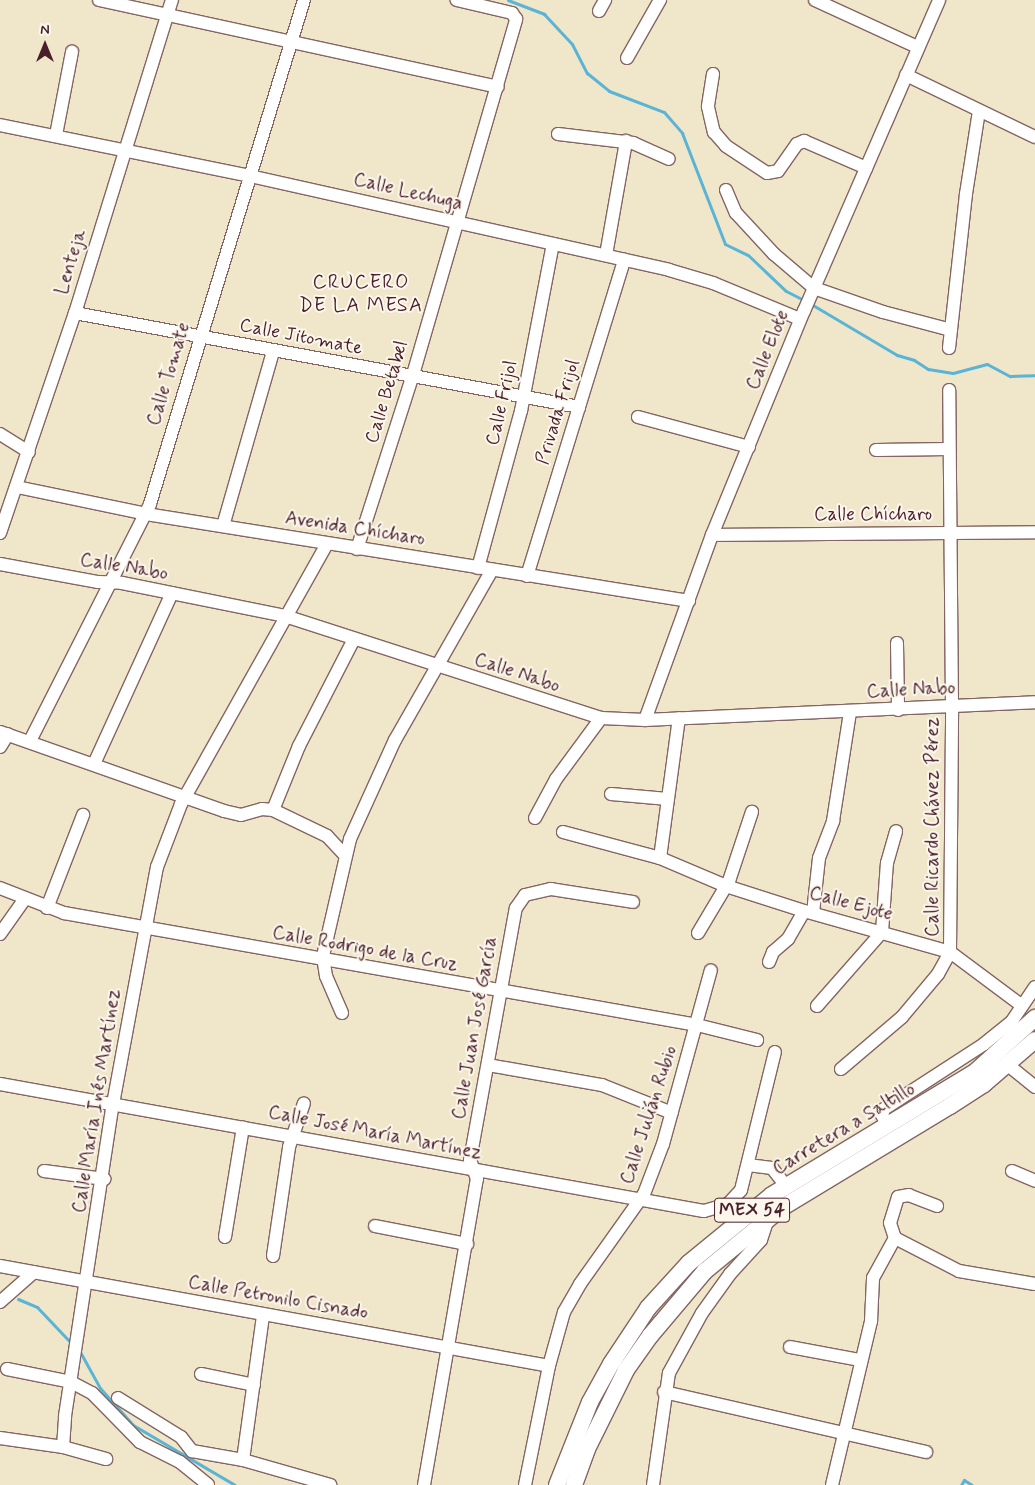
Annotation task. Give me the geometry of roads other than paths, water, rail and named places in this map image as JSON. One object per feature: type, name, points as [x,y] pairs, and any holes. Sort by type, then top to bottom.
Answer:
[{"type":"main road","name":"Carretera a Saltillo","points":[[557,1485],[590,1402],[635,1326],[689,1263],[752,1210],[786,1186],[975,1072],[1035,1018]]},
{"type":"main road","name":"Carretera a Saltillo","points":[[574,1485],[606,1409],[650,1336],[705,1271],[768,1218],[950,1106],[1008,1065],[1033,1044]]},
{"type":"street","points":[[99,0],[498,87]]},
{"type":"street","name":"Lenteja","points":[[1,525],[17,487],[75,313],[172,0]]},
{"type":"street","name":"Calle Tomate","points":[[30,741],[146,514],[304,0]]},
{"type":"street","name":"Calle Betabel","points":[[357,549],[412,378],[498,87],[515,16],[457,0]]},
{"type":"street","points":[[627,58],[660,0]]},
{"type":"street","points":[[815,0],[918,47]]},
{"type":"street","name":"Calle Elote","points":[[645,720],[712,535],[802,315],[939,0]]},
{"type":"street","points":[[56,135],[72,52]]},
{"type":"street","points":[[712,74],[708,107],[714,132],[726,146],[767,173],[778,171],[797,144],[804,141],[866,168]]},
{"type":"street","points":[[906,75],[1035,137]]},
{"type":"street","points":[[949,348],[966,194],[979,111]]},
{"type":"street","name":"Calle Lechuga","points":[[0,125],[250,176],[606,255],[713,283],[802,315]]},
{"type":"street","points":[[558,134],[626,141],[669,159]]},
{"type":"street","points":[[606,255],[626,141]]},
{"type":"street","points":[[726,190],[732,208],[742,220],[774,254],[813,290],[883,312],[951,330]]},
{"type":"street","name":"Calle Frijol","points":[[478,568],[524,397],[553,244]]},
{"type":"street","name":"Privada Frijol","points":[[528,576],[624,260]]},
{"type":"street","name":"Calle Jitomate","points":[[75,313],[412,378],[579,406]]},
{"type":"street","points":[[223,526],[273,352]]},
{"type":"street","name":"Calle Ricardo Chávez Pérez","points":[[841,1069],[902,1018],[938,974],[950,952],[952,707],[949,390]]},
{"type":"street","points":[[638,417],[749,447]]},
{"type":"street","points":[[0,434],[29,452]]},
{"type":"street","points":[[876,450],[949,448]]},
{"type":"street","name":"Avenida Chícharo","points":[[17,487],[146,514],[689,601]]},
{"type":"street","name":"Calle Chícharo","points":[[712,535],[1035,532]]},
{"type":"street","points":[[185,797],[327,544]]},
{"type":"street","name":"Calle Nabo","points":[[0,564],[172,593],[285,616],[437,667],[601,718],[645,720],[898,710],[1035,702]]},
{"type":"street","points":[[342,1013],[326,976],[323,961],[345,855],[357,821],[395,740],[492,570]]},
{"type":"street","points":[[94,764],[172,593]]},
{"type":"street","points":[[273,810],[299,746],[354,639]]},
{"type":"street","points":[[897,643],[898,710]]},
{"type":"street","points":[[769,962],[772,952],[788,939],[808,912],[819,858],[833,821],[850,712]]},
{"type":"street","points":[[535,818],[556,779],[601,718]]},
{"type":"street","points":[[660,858],[679,718]]},
{"type":"street","points":[[0,747],[4,733],[236,814],[262,809],[273,810],[327,836],[345,855]]},
{"type":"street","points":[[611,794],[668,799]]},
{"type":"street","name":"Calle María Inés Martínez","points":[[63,1447],[65,1416],[86,1280],[144,929],[166,837],[185,797]]},
{"type":"street","points":[[698,933],[726,886],[752,812]]},
{"type":"street","points":[[48,908],[83,815]]},
{"type":"street","points":[[817,1006],[882,932],[887,863],[896,830]]},
{"type":"street","name":"Calle Ejote","points":[[563,832],[660,858],[726,886],[808,912],[950,952],[1021,1005]]},
{"type":"street","name":"Calle Rodrigo de la Cruz","points":[[0,888],[24,900],[48,908],[144,929],[697,1025],[757,1040]]},
{"type":"street","name":"Calle Juan José García","points":[[424,1485],[477,1179],[470,1160],[516,908],[525,895],[539,890],[562,889],[633,902]]},
{"type":"street","points":[[0,934],[24,900]]},
{"type":"street","name":"Calle Julián Rubio","points":[[525,1485],[549,1366],[570,1299],[638,1201],[659,1156],[711,970]]},
{"type":"street","points":[[888,1126],[882,1115],[886,1107],[966,1058],[1008,1025],[1035,987]]},
{"type":"street","points":[[752,1210],[739,1196],[775,1052]]},
{"type":"street","points":[[966,1058],[975,1072]]},
{"type":"street","points":[[1008,1065],[1035,1087]]},
{"type":"street","points":[[488,1066],[602,1085],[672,1113]]},
{"type":"street","name":"Calle José María Martínez","points":[[0,1084],[292,1136],[638,1201],[704,1211],[720,1208],[739,1196]]},
{"type":"street","points":[[273,1256],[292,1136],[304,1103]]},
{"type":"street","points":[[225,1237],[243,1128]]},
{"type":"street","points":[[748,1165],[772,1168],[786,1186]]},
{"type":"street","points":[[44,1171],[104,1179]]},
{"type":"street","points":[[1012,1171],[1035,1181]]},
{"type":"street","points":[[832,1485],[860,1360],[871,1321],[873,1278],[894,1238],[890,1223],[898,1197],[909,1195],[937,1206]]},
{"type":"street","points":[[653,1485],[664,1392],[672,1368],[696,1322],[730,1274],[761,1240],[768,1218]]},
{"type":"street","points":[[375,1226],[467,1244]]},
{"type":"street","points":[[894,1238],[960,1271],[1035,1284]]},
{"type":"street","name":"Calle Petronilo Cisnado","points":[[0,1266],[86,1280],[263,1316],[549,1366]]},
{"type":"street","points":[[0,1302],[34,1272]]},
{"type":"street","points":[[243,1460],[263,1316]]},
{"type":"street","points":[[790,1348],[860,1360]]},
{"type":"street","points":[[7,1369],[71,1382],[107,1405],[140,1442],[180,1462],[208,1485]]},
{"type":"street","points":[[201,1374],[254,1384]]},
{"type":"street","points":[[664,1392],[926,1452]]},
{"type":"street","points":[[118,1398],[180,1437],[192,1451],[243,1460],[330,1485]]},
{"type":"street","points":[[0,1438],[63,1447],[106,1459]]},
{"type":"street","points":[[180,1462],[192,1451]]},
{"type":"waterway","points":[[508,0],[544,14],[572,44],[587,73],[609,91],[664,112],[682,133],[725,244],[748,255],[786,291],[806,301]]},
{"type":"waterway","points":[[811,304],[897,355],[914,360],[928,369],[953,373],[987,364],[1010,376],[1035,375]]},
{"type":"waterway","points":[[18,1299],[37,1307],[72,1344]]},
{"type":"waterway","points":[[79,1350],[100,1388],[133,1425],[235,1485]]},
{"type":"waterway","points":[[961,1485],[964,1480],[972,1485]]},
{"type":"district","name":"CRUCERO DE LA MESA","points":[[361,294]]}]
